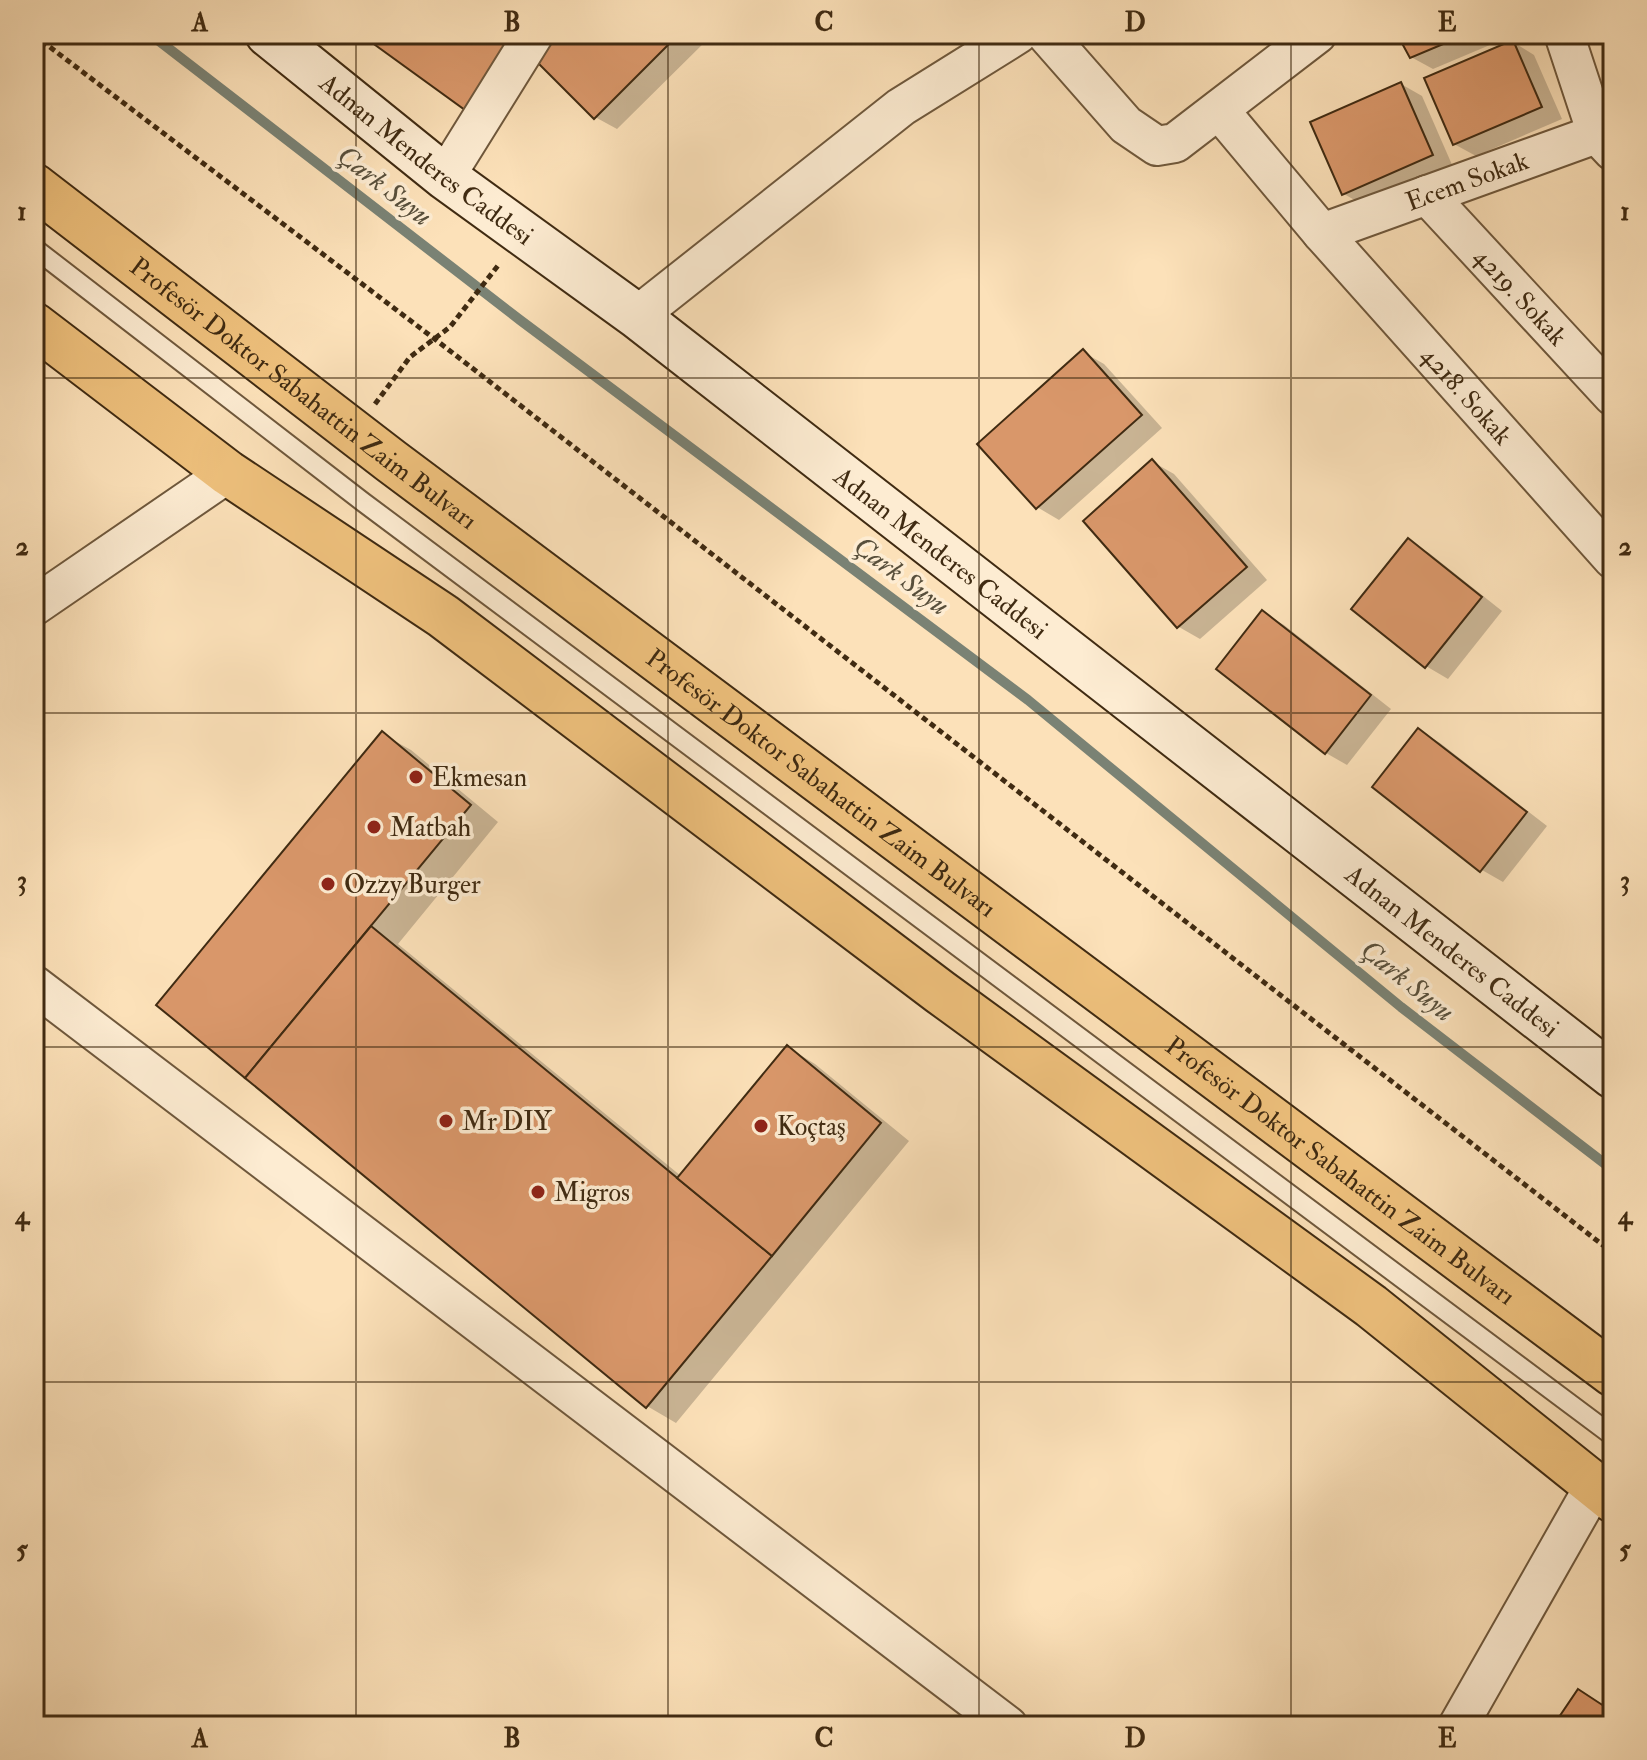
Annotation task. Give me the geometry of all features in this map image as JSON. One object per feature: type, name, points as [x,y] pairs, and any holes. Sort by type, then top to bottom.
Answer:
[{"type":"main road","name":"Profesör Doktor Sabahattin Zaim Bulvarı","points":[[34,186],[391,461],[1613,1374]]},
{"type":"main road","points":[[34,325],[228,473],[443,616],[940,992],[1371,1306],[1604,1493]]},
{"type":"street","points":[[445,177],[534,34]]},
{"type":"street","points":[[637,316],[901,107],[1018,34]]},
{"type":"street","points":[[1046,34],[1126,125],[1157,146],[1175,143],[1317,34]]},
{"type":"street","points":[[1564,34],[1608,138]]},
{"type":"street","name":"Adnan Menderes Caddesi","points":[[289,41],[445,177],[637,316],[1613,1076]]},
{"type":"street","name":"4218. Sokak","points":[[1219,110],[1322,233],[1613,559]]},
{"type":"street","name":"Ecem Sokak","points":[[1322,233],[1427,195],[1608,138]]},
{"type":"street","name":"4219. Sokak","points":[[1427,195],[1613,396]]},
{"type":"street","points":[[34,606],[228,473]]},
{"type":"street","points":[[34,985],[1008,1726]]},
{"type":"street","points":[[1458,1726],[1604,1493]]},
{"type":"lane","points":[[34,248],[363,502],[1613,1436]]},
{"type":"path","points":[[34,35],[436,340],[1613,1253]]},
{"type":"path","points":[[369,412],[410,357],[450,327],[524,232]]},
{"type":"building","points":[[360,34],[512,34],[465,110]]},
{"type":"building","points":[[555,34],[679,34],[594,119],[532,57]]},
{"type":"building","points":[[1397,34],[1467,34],[1410,58]]},
{"type":"building","points":[[1513,40],[1542,107],[1453,145],[1424,78]]},
{"type":"building","points":[[1401,82],[1433,155],[1342,195],[1310,122]]},
{"type":"building","points":[[1083,349],[1142,415],[1036,509],[977,444]]},
{"type":"building","points":[[1152,459],[1247,567],[1177,628],[1083,521]]},
{"type":"building","points":[[1408,538],[1482,597],[1425,668],[1351,609]]},
{"type":"building","points":[[1262,610],[1371,695],[1325,754],[1216,669]]},
{"type":"building","points":[[1418,728],[1527,812],[1480,872],[1372,787]]},
{"type":"building","points":[[382,731],[471,805],[245,1078],[156,1005]]},
{"type":"building","points":[[371,926],[772,1256],[646,1408],[245,1078]]},
{"type":"building","points":[[787,1045],[881,1123],[772,1256],[677,1178]]},
{"type":"building","points":[[1578,1689],[1613,1712],[1613,1726],[1553,1726]]},
{"type":"waterway","name":"Çark Suyu","points":[[150,34],[520,320],[1028,700],[1401,1007],[1613,1170]]},
{"type":"place","name":"Ekmesan","points":[[416,777]]},
{"type":"place","name":"Matbah","points":[[374,827]]},
{"type":"place","name":"Ozzy Burger","points":[[328,884]]},
{"type":"place","name":"Mr DIY","points":[[446,1121]]},
{"type":"place","name":"Koçtaş","points":[[761,1126]]},
{"type":"place","name":"Migros","points":[[538,1192]]}]
